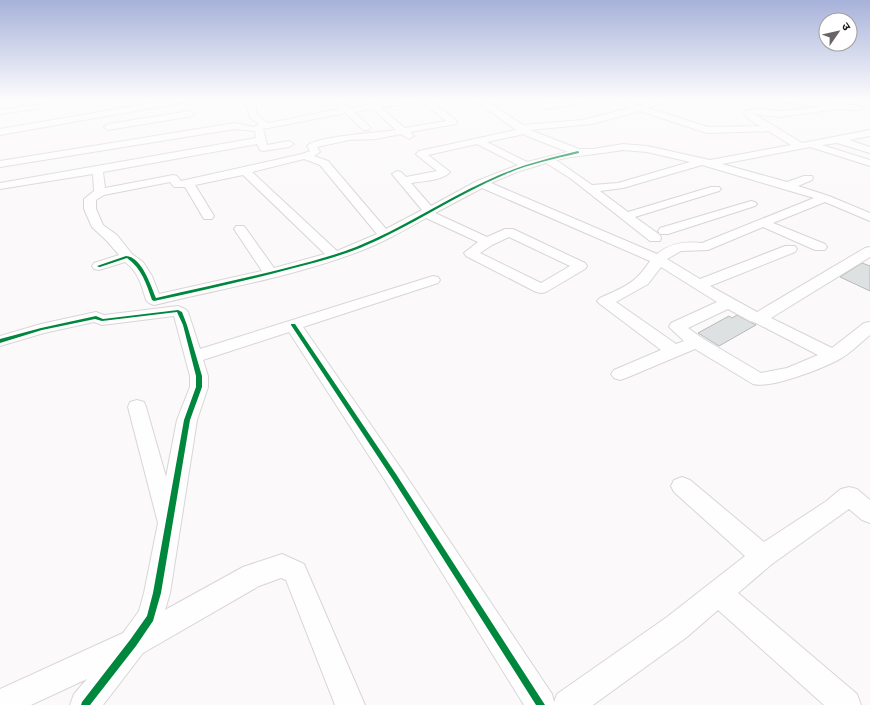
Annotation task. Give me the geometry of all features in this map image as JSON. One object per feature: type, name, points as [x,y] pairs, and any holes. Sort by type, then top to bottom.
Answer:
[{"type":"street","points":[[109,133],[115,156]]},
{"type":"street","points":[[0,186],[98,170],[115,156],[171,133]]},
{"type":"street","points":[[260,133],[263,148],[289,144]]},
{"type":"street","points":[[397,133],[376,136],[349,137],[314,145],[312,146],[314,152],[305,156],[245,171],[178,185],[173,178],[100,192],[90,199],[90,209],[98,227],[112,238],[127,257],[142,268],[154,300],[335,256],[384,235],[482,183],[526,165],[578,152],[630,147],[704,163],[788,186],[825,198],[870,217]]},
{"type":"street","points":[[404,133],[422,146],[478,141],[508,133]]},
{"type":"street","points":[[531,133],[578,152]]},
{"type":"street","points":[[780,133],[805,146],[870,163]]},
{"type":"street","points":[[590,188],[619,186],[704,163],[805,146],[870,133]]},
{"type":"street","points":[[0,164],[115,156],[262,140]]},
{"type":"street","points":[[838,140],[870,150]]},
{"type":"street","points":[[478,141],[526,165]]},
{"type":"street","points":[[422,146],[421,154],[445,172],[437,175],[400,177],[428,213],[487,242]]},
{"type":"street","points":[[305,156],[324,163],[384,235]]},
{"type":"street","points":[[547,159],[660,235],[687,245],[703,247],[765,224],[825,198]]},
{"type":"street","points":[[98,170],[100,192]]},
{"type":"street","points":[[245,171],[335,256]]},
{"type":"street","points":[[788,186],[808,178]]},
{"type":"street","points":[[188,182],[208,216]]},
{"type":"street","points":[[482,183],[659,260],[752,317],[759,318],[833,356]]},
{"type":"street","points":[[630,215],[715,189]]},
{"type":"street","points":[[660,235],[751,204]]},
{"type":"street","points":[[765,224],[820,247]]},
{"type":"street","points":[[240,228],[270,273]]},
{"type":"street","points":[[509,232],[580,266],[541,289],[471,253],[487,242],[509,232]]},
{"type":"street","points":[[674,351],[605,301],[625,293],[645,280],[663,255],[679,246],[687,245]]},
{"type":"street","points":[[699,285],[790,250]]},
{"type":"street","points":[[759,318],[870,251]]},
{"type":"street","points":[[99,266],[127,257]]},
{"type":"street","points":[[194,358],[432,280]]},
{"type":"street","points":[[728,303],[677,327],[696,342],[759,380],[791,373],[833,356],[870,327]]},
{"type":"street","points":[[0,342],[41,329],[96,317],[102,320],[178,311],[180,312],[185,325],[199,376],[199,387],[187,420],[157,593],[150,618],[133,644],[85,705]]},
{"type":"street","points":[[293,325],[394,476],[541,705]]},
{"type":"street","points":[[620,374],[696,342]]},
{"type":"street","points":[[137,407],[169,525]]},
{"type":"street","points":[[682,486],[763,556]]},
{"type":"street","points":[[568,705],[677,627],[763,556],[833,509],[848,496],[870,512]]},
{"type":"street","points":[[0,704],[133,644],[252,576],[282,566],[295,572],[350,705]]},
{"type":"street","points":[[719,593],[846,705]]},
{"type":"building","points":[[862,263],[870,266],[870,291],[840,277]]},
{"type":"building","points":[[737,315],[756,325],[719,346],[698,333],[729,316],[732,318]]},
{"type":"cycle path","points":[[99,266],[127,257],[142,270],[154,300],[256,277],[317,261],[359,247],[486,181],[514,169],[578,152]]},
{"type":"cycle path","points":[[0,341],[41,329],[96,317],[102,320],[178,311],[180,312],[185,325],[199,376],[199,387],[187,420],[157,593],[150,618],[133,643],[85,705]]},
{"type":"cycle path","points":[[293,325],[394,476],[541,705]]}]
